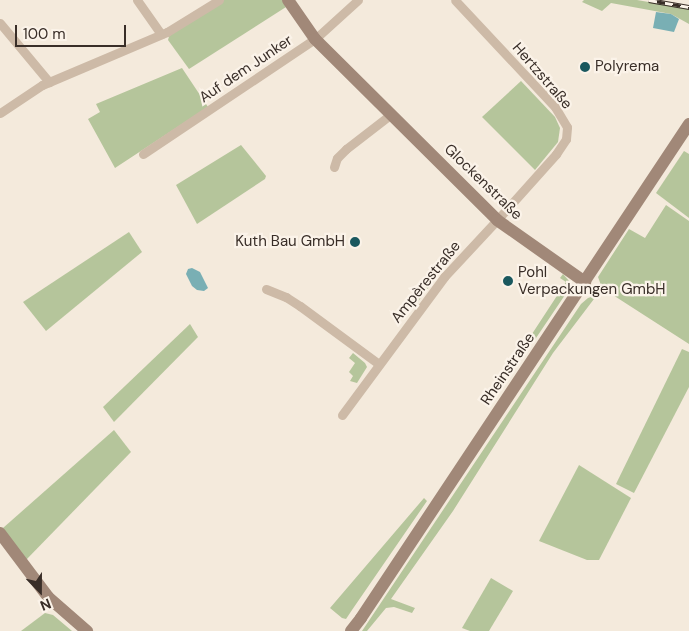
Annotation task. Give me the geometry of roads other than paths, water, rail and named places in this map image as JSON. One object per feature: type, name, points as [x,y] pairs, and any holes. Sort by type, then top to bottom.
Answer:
[{"type":"main road","name":"Glockenstraße","points":[[288,0],[315,39],[497,220],[585,282]]},
{"type":"main road","name":"Rheinstraße","points":[[351,631],[362,618],[689,124]]},
{"type":"main road","points":[[0,533],[43,590],[87,631]]},
{"type":"street","points":[[137,0],[161,34]]},
{"type":"street","points":[[0,113],[48,82],[161,34],[219,0]]},
{"type":"street","name":"Auf dem Junker","points":[[144,154],[315,39],[358,0]]},
{"type":"street","name":"Hertzstraße","points":[[455,0],[554,107],[568,132],[564,144],[556,154],[497,220]]},
{"type":"street","points":[[0,23],[48,82]]},
{"type":"street","points":[[334,167],[337,158],[346,149],[390,115]]},
{"type":"street","name":"Ampèrestraße","points":[[342,415],[444,277],[497,220]]},
{"type":"street","points":[[266,289],[286,297],[300,306],[379,364]]},
{"type":"water","points":[[656,12],[671,14],[679,19],[674,32],[653,28]]},
{"type":"water","points":[[192,268],[200,272],[208,288],[204,291],[197,290],[192,286],[186,274],[188,269]]},
{"type":"railway","points":[[649,0],[689,7]]},
{"type":"place","name":"Polyrema","points":[[585,67]]},
{"type":"place","name":"Kuth Bau GmbH","points":[[355,242]]},
{"type":"place","name":"Pohl Verpackungen GmbH","points":[[508,281]]}]
